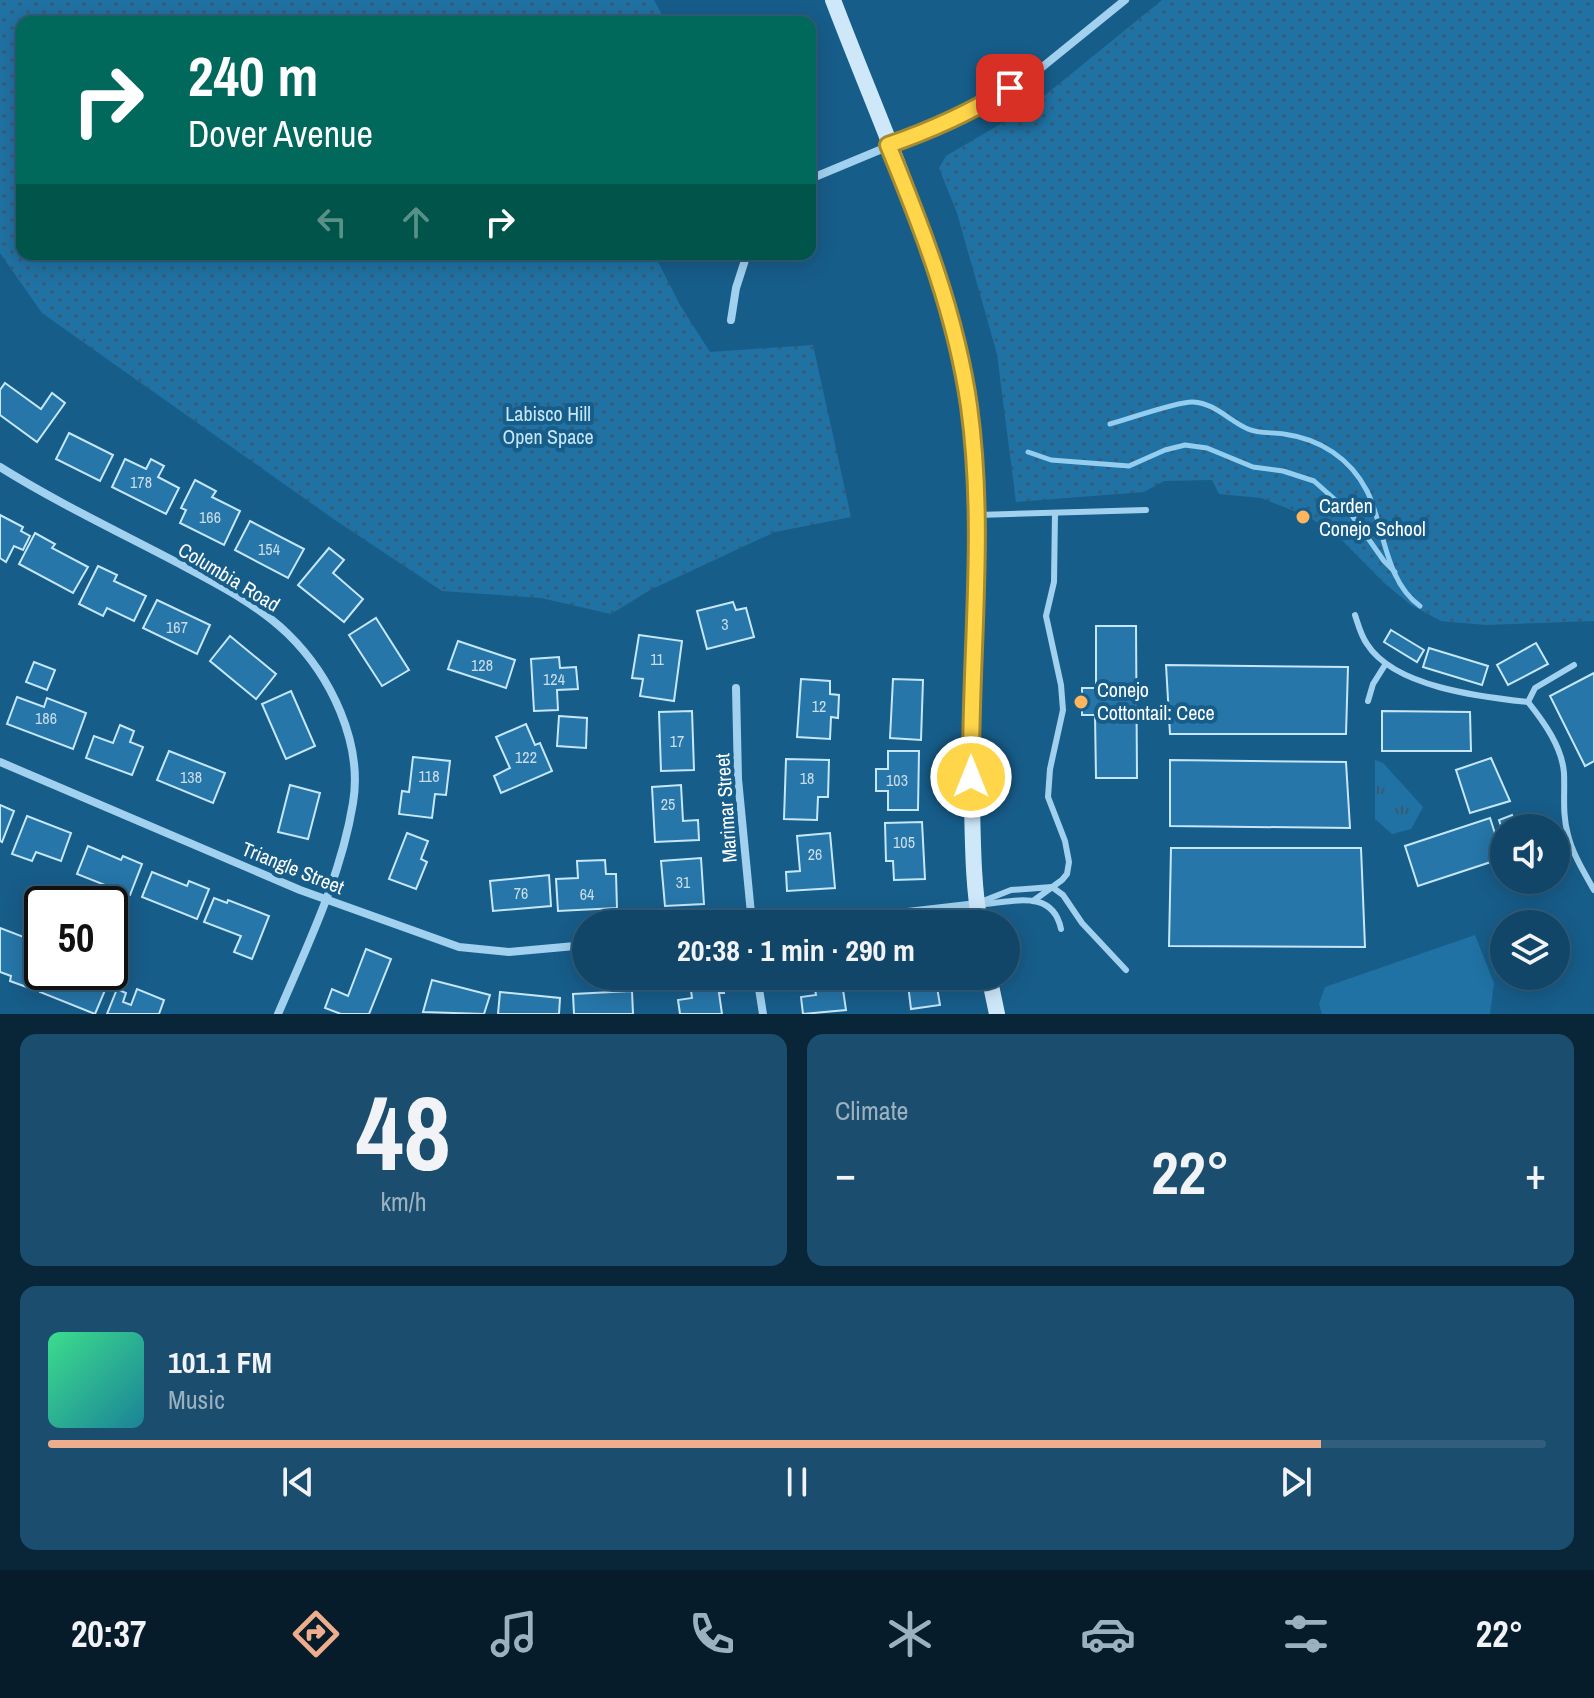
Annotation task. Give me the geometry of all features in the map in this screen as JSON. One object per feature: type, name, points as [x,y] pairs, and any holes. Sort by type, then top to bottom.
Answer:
[{"type":"main road","points":[[833,0],[933,259],[954,332],[969,407],[977,515],[971,749],[978,910]]},
{"type":"main road","points":[[992,990],[997,1014]]},
{"type":"street","points":[[816,176],[971,112],[1030,77],[1125,0]]},
{"type":"street","points":[[731,320],[736,288],[745,260]]},
{"type":"street","name":"Columbia Road","points":[[0,467],[247,602],[289,635],[326,683],[351,739],[353,800],[344,844],[326,900],[278,1014]]},
{"type":"street","name":"Marimar Street","points":[[736,688],[738,779],[751,910]]},
{"type":"street","name":"Triangle Street","points":[[0,762],[326,900],[459,947],[509,952],[572,946]]},
{"type":"street","points":[[925,910],[977,904]]},
{"type":"street","points":[[759,990],[763,1014]]},
{"type":"lane","points":[[977,515],[1146,510]]},
{"type":"lane","points":[[1033,901],[1067,874],[1069,862],[1065,841],[1048,797],[1050,769],[1063,710],[1061,685],[1046,616],[1054,582],[1055,513]]},
{"type":"lane","points":[[1355,615],[1366,644],[1385,665],[1412,678],[1483,697],[1528,702],[1549,728],[1564,770],[1563,810],[1568,834],[1574,854],[1594,890]]},
{"type":"lane","points":[[1368,701],[1373,684],[1385,665]]},
{"type":"lane","points":[[1528,702],[1535,688],[1574,665]]},
{"type":"lane","points":[[977,904],[1011,890],[1052,887],[1063,895],[1082,923],[1126,970]]},
{"type":"lane","points":[[977,904],[1033,901],[1054,909],[1061,929]]},
{"type":"green space","name":"Labisco Hill Open Space","points":[[0,0],[654,0],[663,16],[16,16],[16,260],[657,260],[680,305],[710,352],[813,345],[851,517],[775,532],[650,590],[611,614],[541,598],[442,591],[335,520],[42,313],[0,253]]},
{"type":"green space","points":[[1162,0],[1594,0],[1594,621],[1486,625],[1441,621],[1411,605],[1383,582],[1341,539],[1309,517],[1261,498],[1219,494],[1212,480],[1164,481],[1144,492],[1016,502],[997,354],[957,213],[939,168],[946,156],[1033,105]]},
{"type":"green space","points":[[1375,760],[1383,763],[1423,807],[1411,829],[1392,834],[1375,819]]},
{"type":"green space","points":[[1475,935],[1490,973],[1490,990],[1493,990],[1490,1014],[1322,1014],[1319,1004],[1325,987]]},
{"type":"building","points":[[5,383],[41,409],[52,393],[65,403],[37,442],[0,415],[0,390]]},
{"type":"building","points":[[69,433],[113,455],[100,481],[56,459]]},
{"type":"building","points":[[125,459],[146,469],[151,459],[164,466],[158,477],[179,488],[166,514],[112,487]]},
{"type":"building","points":[[195,480],[216,491],[212,497],[240,511],[224,545],[180,523],[186,510],[181,508]]},
{"type":"building","points":[[0,515],[23,527],[21,531],[30,536],[23,550],[14,546],[6,562],[0,558]]},
{"type":"building","points":[[250,521],[304,549],[288,578],[235,550]]},
{"type":"building","points":[[35,533],[55,544],[52,548],[88,567],[73,593],[19,564]]},
{"type":"building","points":[[329,548],[344,560],[333,573],[363,599],[344,622],[298,585]]},
{"type":"building","points":[[98,566],[117,575],[114,581],[146,596],[134,621],[107,608],[103,616],[79,604]]},
{"type":"building","points":[[157,600],[210,625],[197,654],[143,628]]},
{"type":"building","points":[[733,602],[736,610],[746,608],[754,637],[707,649],[697,611]]},
{"type":"building","points":[[376,618],[409,670],[382,686],[349,635]]},
{"type":"building","points":[[1096,626],[1136,626],[1137,778],[1096,778],[1095,715],[1082,715],[1082,688],[1096,688]]},
{"type":"building","points":[[1391,630],[1424,650],[1417,662],[1384,642]]},
{"type":"building","points":[[639,635],[682,641],[674,701],[640,696],[643,679],[632,678]]},
{"type":"building","points":[[230,636],[276,674],[256,699],[210,661]]},
{"type":"building","points":[[458,641],[515,660],[506,688],[448,669]]},
{"type":"building","points":[[1536,643],[1548,664],[1508,685],[1497,665]]},
{"type":"building","points":[[1429,648],[1488,666],[1482,685],[1423,667]]},
{"type":"building","points":[[559,657],[560,668],[576,667],[578,689],[557,690],[558,710],[534,711],[531,659]]},
{"type":"building","points":[[34,662],[55,670],[47,690],[26,682]]},
{"type":"building","points":[[1166,665],[1348,667],[1346,734],[1170,734]]},
{"type":"building","points":[[1594,673],[1594,761],[1585,766],[1550,696]]},
{"type":"building","points":[[801,679],[830,681],[830,694],[839,695],[838,718],[831,717],[830,739],[797,737]]},
{"type":"building","points":[[893,679],[923,680],[921,740],[890,738]]},
{"type":"building","points":[[291,691],[315,746],[286,759],[262,704]]},
{"type":"building","points":[[17,697],[44,707],[47,698],[86,713],[73,749],[7,724]]},
{"type":"building","points":[[692,711],[694,770],[661,771],[659,712]]},
{"type":"building","points":[[1382,711],[1470,712],[1471,751],[1382,751]]},
{"type":"building","points":[[559,716],[587,718],[586,748],[557,746]]},
{"type":"building","points":[[526,724],[535,745],[540,743],[552,771],[501,793],[494,776],[510,768],[496,737]]},
{"type":"building","points":[[120,725],[134,731],[130,742],[143,747],[132,775],[86,758],[94,736],[113,743]]},
{"type":"building","points":[[169,751],[225,773],[213,803],[157,780]]},
{"type":"building","points":[[888,751],[919,751],[918,810],[888,810],[888,791],[876,791],[876,769],[888,769]]},
{"type":"building","points":[[413,757],[450,761],[446,795],[435,794],[432,818],[399,814],[402,791],[409,792]]},
{"type":"building","points":[[1491,758],[1510,801],[1470,813],[1456,770]]},
{"type":"building","points":[[786,759],[829,760],[828,797],[818,797],[817,820],[784,819]]},
{"type":"building","points":[[1170,760],[1346,762],[1350,828],[1170,826]]},
{"type":"building","points":[[290,785],[320,793],[308,839],[278,832]]},
{"type":"building","points":[[681,785],[683,821],[698,820],[699,840],[655,842],[652,787]]},
{"type":"building","points":[[0,805],[14,811],[2,842],[0,841]]},
{"type":"building","points":[[27,816],[71,833],[61,861],[36,852],[32,861],[12,854]]},
{"type":"building","points":[[1490,818],[1490,862],[1418,886],[1405,846]]},
{"type":"building","points":[[922,822],[925,879],[894,880],[893,861],[886,861],[885,823]]},
{"type":"building","points":[[407,833],[428,841],[421,859],[427,862],[416,889],[389,879]]},
{"type":"building","points":[[830,833],[835,888],[787,891],[786,872],[800,871],[797,836]]},
{"type":"building","points":[[88,846],[121,860],[123,856],[142,864],[130,895],[128,886],[107,886],[77,874]]},
{"type":"building","points":[[1171,848],[1361,848],[1365,947],[1169,946]]},
{"type":"building","points":[[701,858],[704,904],[665,906],[661,861]]},
{"type":"building","points":[[605,860],[606,874],[616,874],[617,908],[558,911],[556,879],[578,878],[577,861]]},
{"type":"building","points":[[152,872],[187,886],[189,881],[209,889],[197,919],[142,897]]},
{"type":"building","points":[[549,875],[551,906],[493,911],[490,881]]},
{"type":"building","points":[[214,898],[227,903],[228,900],[269,916],[252,959],[234,952],[241,936],[204,922]]},
{"type":"building","points":[[0,928],[24,937],[24,986],[10,981],[11,976],[0,972]]},
{"type":"building","points":[[366,949],[391,959],[369,1014],[341,1014],[325,1008],[332,989],[348,996]]},
{"type":"building","points":[[432,980],[490,995],[484,1014],[423,1012]]},
{"type":"building","points":[[137,989],[164,1000],[159,1014],[107,1014],[117,990],[126,993],[123,1002],[131,1005]]},
{"type":"building","points":[[41,990],[105,990],[95,1014]]},
{"type":"building","points":[[691,990],[724,990],[724,993],[719,993],[722,1014],[680,1014],[678,1000],[692,998]]},
{"type":"building","points":[[815,990],[843,990],[846,1010],[803,1014],[801,997],[816,995]]},
{"type":"building","points":[[909,990],[938,990],[940,1005],[911,1009]]},
{"type":"building","points":[[632,991],[633,1014],[574,1014],[573,994]]},
{"type":"building","points":[[500,992],[560,998],[559,1014],[498,1014]]},
{"type":"waterway","points":[[1110,424],[1186,402],[1201,403],[1252,431],[1310,440],[1333,452],[1352,469],[1367,491],[1392,568],[1408,595],[1420,606]]},
{"type":"waterway","points":[[1028,452],[1051,460],[1129,466],[1185,445],[1207,448],[1253,467],[1283,471],[1314,481],[1351,514],[1395,572]]},
{"type":"place","name":"Carden Conejo School","points":[[1303,517]]},
{"type":"place","name":"Conejo Cottontail: Cece","points":[[1081,702]]},
{"type":"route","points":[[971,777],[977,515],[969,407],[941,283],[888,145],[971,112],[1010,88]]}]
